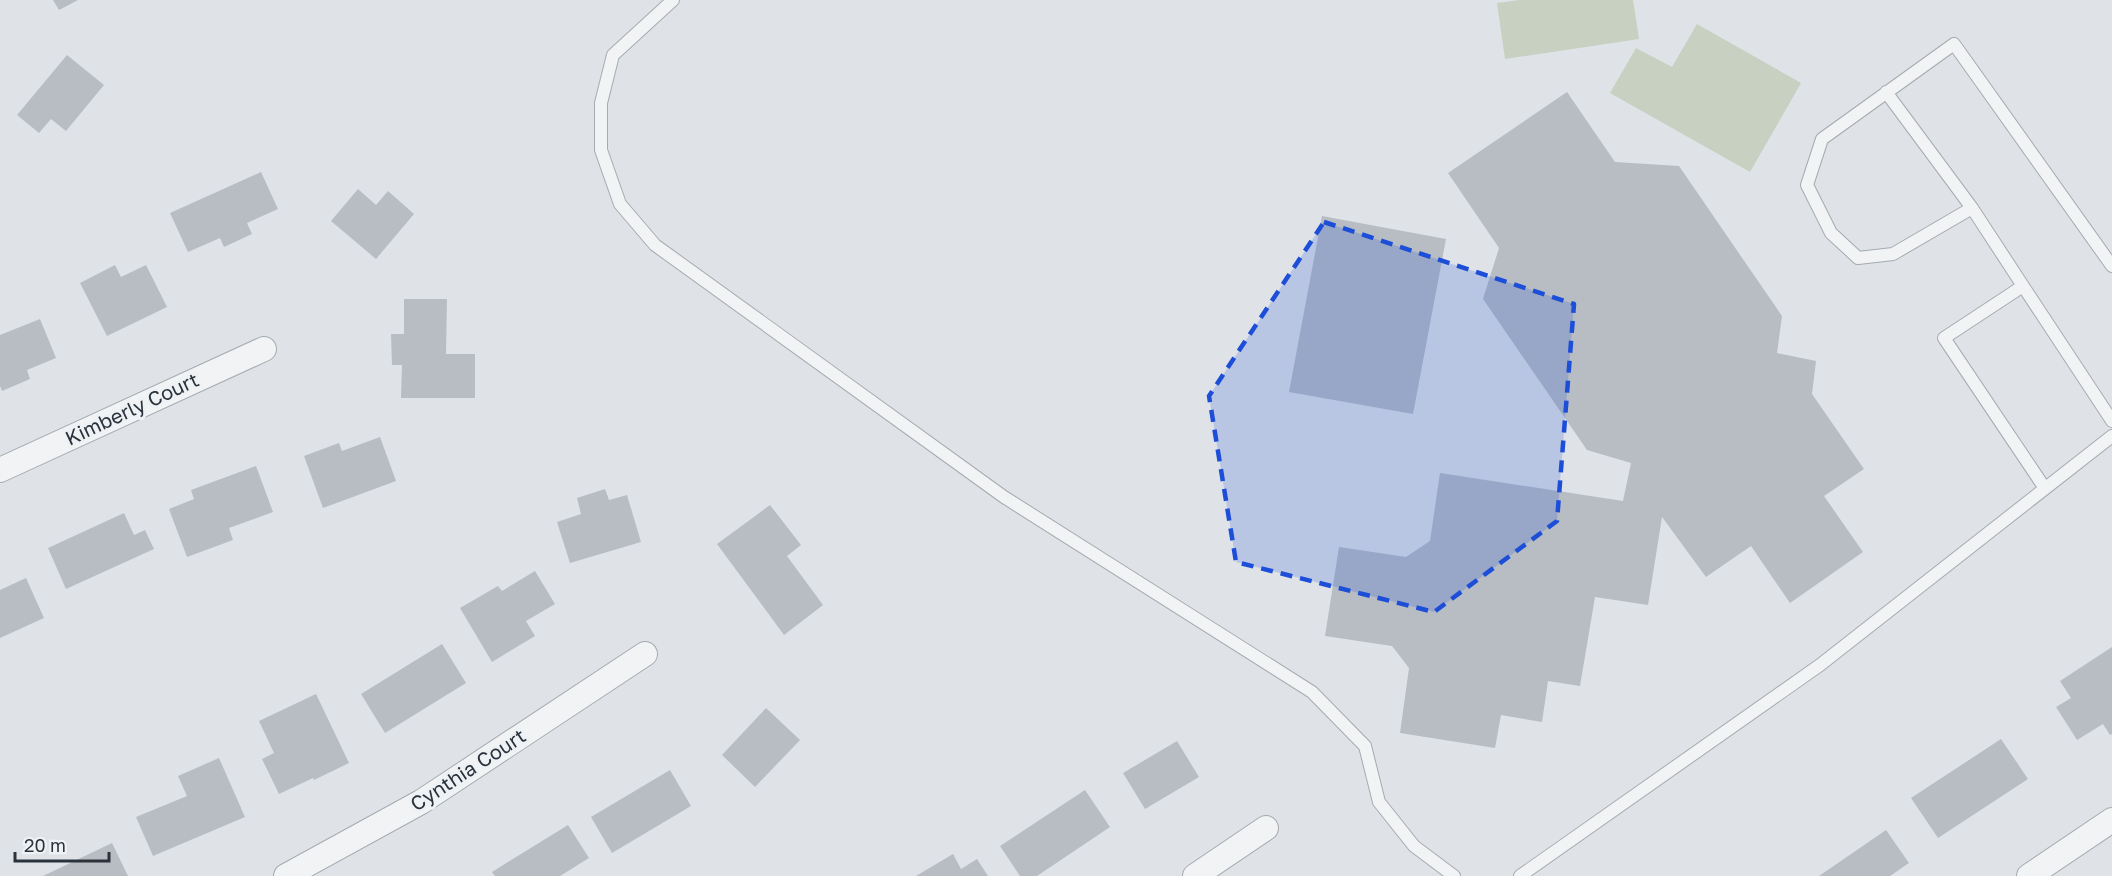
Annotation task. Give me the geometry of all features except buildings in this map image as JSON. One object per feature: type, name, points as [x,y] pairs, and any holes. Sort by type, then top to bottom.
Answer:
[{"type":"street","name":"Kimberly Court","points":[[0,470],[264,348]]},
{"type":"street","name":"Cynthia Court","points":[[286,876],[421,802],[645,654]]},
{"type":"street","points":[[2029,876],[2112,820]]},
{"type":"street","points":[[1195,876],[1266,828]]},
{"type":"lane","points":[[673,0],[613,55],[601,103],[601,150],[620,204],[655,245],[1004,497],[1312,692],[1365,746],[1379,802],[1414,846],[1454,876]]},
{"type":"lane","points":[[1972,208],[1893,254],[1858,258],[1831,232],[1807,185],[1822,139],[1953,44],[2112,266]]},
{"type":"lane","points":[[1886,92],[1972,208],[2112,421]]},
{"type":"lane","points":[[2023,286],[1944,338],[2044,487]]},
{"type":"lane","points":[[1520,876],[1820,665],[2044,487],[2112,436]]},
{"type":"highlighted area","points":[[1324,222],[1574,304],[1557,521],[1434,612],[1236,562],[1209,396]]},
{"type":"green space","points":[[1520,0],[1633,0],[1639,39],[1505,59],[1497,3]]},
{"type":"green space","points":[[1697,24],[1801,83],[1750,172],[1610,93],[1636,48],[1672,67]]}]
